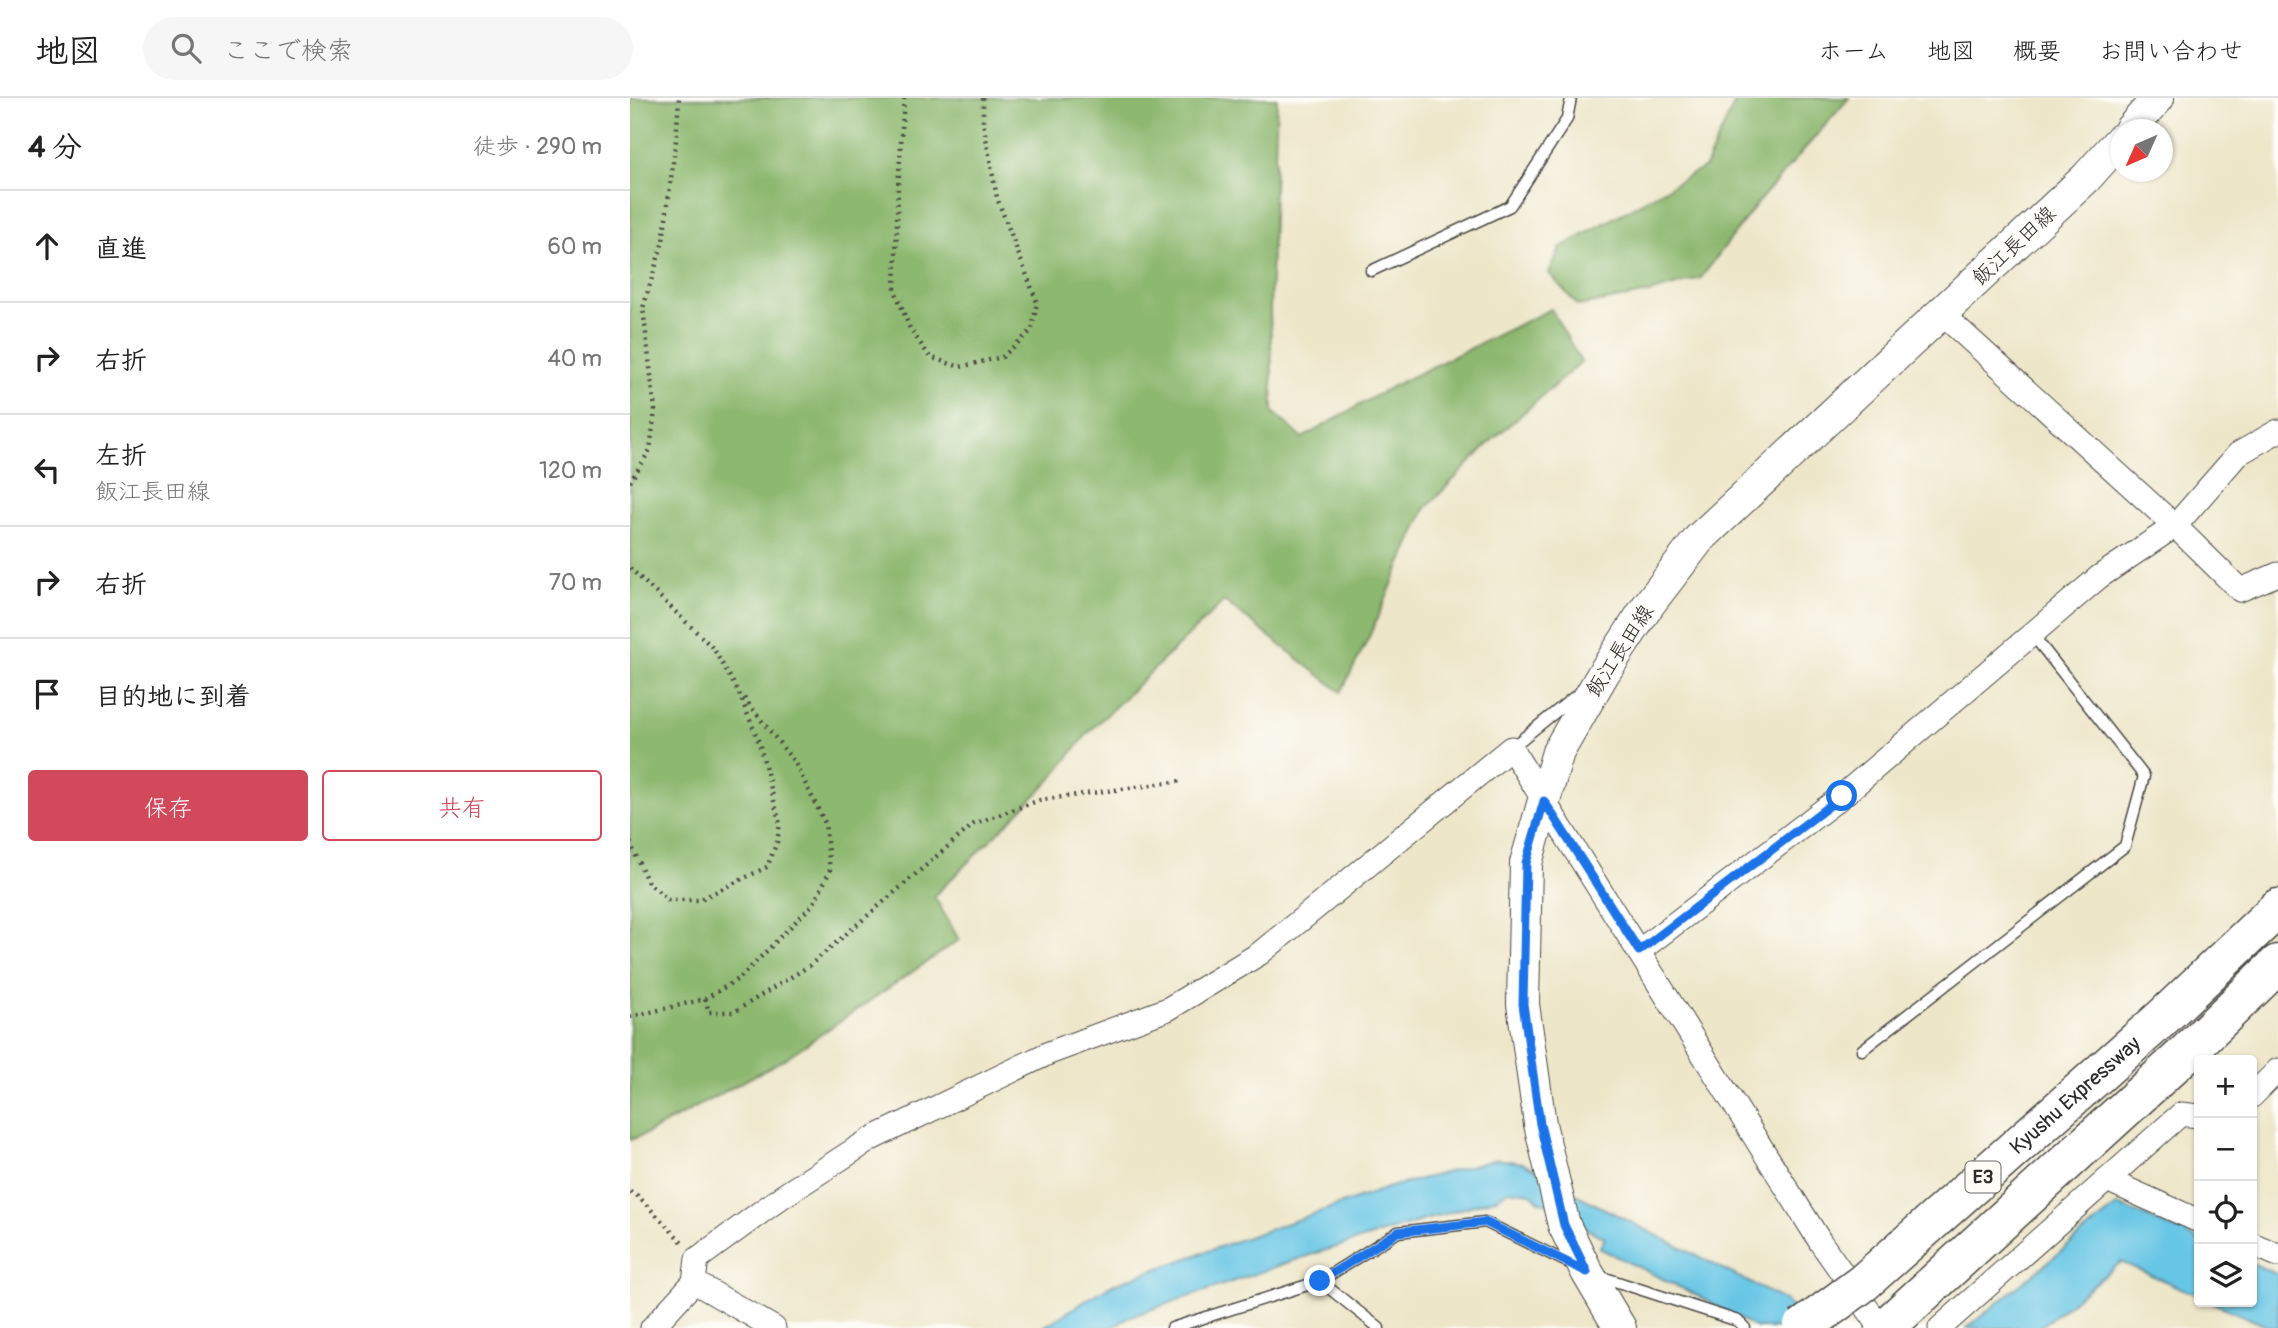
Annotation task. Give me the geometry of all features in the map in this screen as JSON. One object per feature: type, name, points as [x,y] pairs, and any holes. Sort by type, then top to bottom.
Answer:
[{"type":"highway","name":"Kyushu Expressway","points":[[1802,1328],[1863,1283],[2160,1020],[2278,908]]},
{"type":"highway","name":"Kyushu Expressway","points":[[1883,1328],[2185,1054],[2278,964]]},
{"type":"main road","points":[[2140,119],[2158,98]]},
{"type":"main road","name":"飯江長田線","points":[[1620,1328],[1587,1272],[1564,1225],[1540,1124],[1523,1004],[1526,863],[1558,752],[1603,674],[1649,604],[1699,539],[2086,178],[2110,151]]},
{"type":"street","points":[[1941,313],[2175,526],[2240,590],[2278,574]]},
{"type":"street","points":[[1639,951],[1842,796],[2099,577],[2175,526],[2238,454],[2278,431]]},
{"type":"street","points":[[652,1328],[694,1282],[697,1259],[783,1196],[872,1139],[1049,1053],[1168,1009],[1259,954],[1511,748],[1821,1243],[1883,1328]]},
{"type":"street","points":[[2257,1091],[2278,1070]]},
{"type":"street","points":[[1940,1328],[2181,1114],[2194,1115]]},
{"type":"street","points":[[2107,1180],[2194,1219]]},
{"type":"street","points":[[2257,1246],[2278,1255]]},
{"type":"street","points":[[694,1282],[774,1328]]},
{"type":"lane","points":[[1371,271],[1510,206],[1567,119],[1571,98]]},
{"type":"lane","points":[[1862,1050],[2125,846],[2144,776],[2032,634]]},
{"type":"lane","points":[[1511,748],[1603,674]]},
{"type":"lane","points":[[1172,1328],[1320,1281],[1398,1232],[1485,1222],[1587,1272],[1738,1321],[1745,1328]]},
{"type":"lane","points":[[1320,1281],[1379,1328]]},
{"type":"path","points":[[630,482],[650,450],[655,410],[643,308],[663,240],[679,98]]},
{"type":"path","points":[[904,98],[895,290],[909,329],[930,357],[960,367],[1002,357],[1032,330],[1037,302],[997,198],[983,122],[983,98]]},
{"type":"path","points":[[630,568],[713,649],[738,691],[795,763],[825,823],[830,871],[814,903],[740,978],[705,999],[630,1017]]},
{"type":"path","points":[[630,842],[647,881],[668,900],[699,900],[767,867],[780,824],[759,743],[738,691]]},
{"type":"path","points":[[705,999],[709,1012],[734,1012],[809,967],[974,824],[1040,800],[1181,781]]},
{"type":"path","points":[[630,1192],[638,1196],[697,1259]]},
{"type":"green space","points":[[630,98],[1277,98],[1270,309],[1273,412],[1302,438],[1393,386],[1551,309],[1581,362],[1490,442],[1425,509],[1368,639],[1341,692],[1224,601],[1088,733],[1048,783],[934,896],[959,940],[783,1060],[648,1133],[630,1140]]},
{"type":"green space","points":[[1737,98],[1849,98],[1759,201],[1701,278],[1649,293],[1578,306],[1549,273],[1560,248],[1705,167]]},
{"type":"water","points":[[1497,1159],[1523,1163],[1541,1172],[1542,1177],[1786,1301],[1809,1328],[1756,1328],[1702,1298],[1599,1248],[1605,1238],[1578,1224],[1582,1221],[1564,1210],[1539,1201],[1531,1193],[1508,1190],[1497,1198],[1313,1254],[1129,1317],[1111,1328],[1042,1328],[1111,1285],[1390,1187]]},
{"type":"water","points":[[2118,1205],[2179,1231],[2181,1227],[2187,1230],[2187,1235],[2194,1238],[2194,1294],[2121,1262],[2039,1328],[1967,1328]]},
{"type":"water","points":[[2257,1265],[2278,1275],[2278,1328],[2271,1328],[2223,1307],[2257,1307]]},
{"type":"route","points":[[1320,1281],[1398,1232],[1485,1222],[1587,1272],[1564,1225],[1540,1124],[1523,1004],[1526,863],[1544,801],[1639,951],[1842,796]]}]
